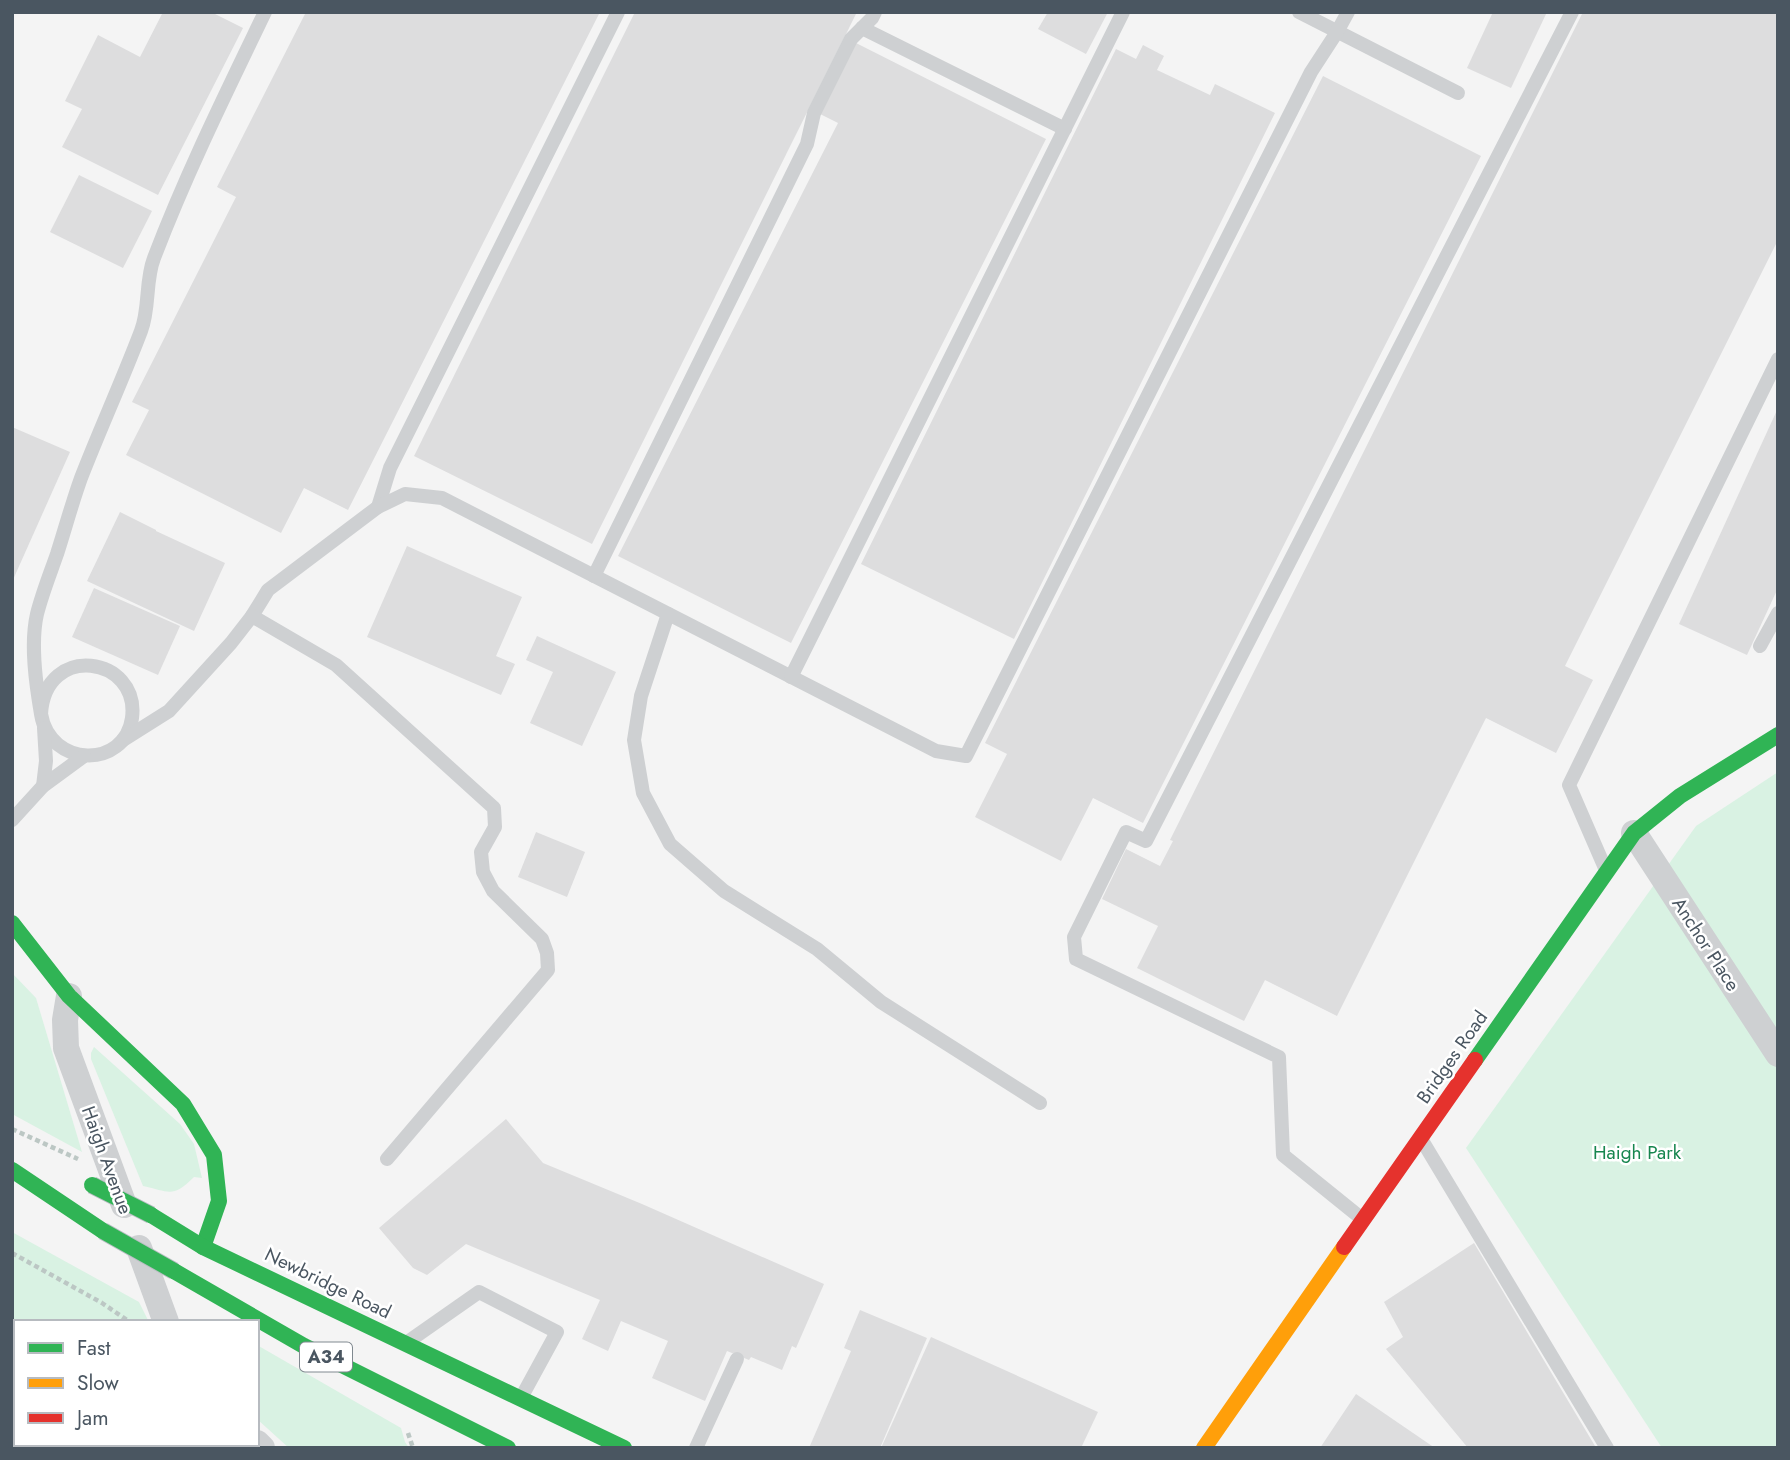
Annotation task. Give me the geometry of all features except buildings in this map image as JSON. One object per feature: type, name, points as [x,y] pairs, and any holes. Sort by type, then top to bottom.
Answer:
[{"type":"main road","name":"Bridges Road","points":[[1203,1448],[1634,833],[1680,796],[1778,735]]},
{"type":"main road","points":[[12,923],[69,996],[183,1104],[214,1155],[219,1201],[203,1247]]},
{"type":"main road","points":[[12,1161],[39,1169]]},
{"type":"main road","name":"A34","points":[[12,1170],[103,1231],[259,1320]]},
{"type":"main road","name":"Newbridge Road","points":[[85,1183],[151,1215],[203,1247],[624,1448]]},
{"type":"main road","name":"A34","points":[[259,1320],[477,1442],[508,1448]]},
{"type":"street","name":"Anchor Place","points":[[1634,833],[1778,1054]]},
{"type":"street","name":"Haigh Avenue","points":[[69,996],[65,1020],[66,1048],[165,1320]]},
{"type":"lane","points":[[43,786],[46,761],[34,651],[37,616],[80,480],[143,327],[152,262],[198,152],[265,12]]},
{"type":"lane","points":[[378,507],[390,468],[618,12]]},
{"type":"lane","points":[[594,576],[807,144],[814,113],[851,39],[875,12]]},
{"type":"lane","points":[[791,677],[1123,12]]},
{"type":"lane","points":[[1299,12],[1458,93]]},
{"type":"lane","points":[[120,742],[132,719],[132,706],[129,693],[113,673],[88,665],[64,671],[53,679],[42,702],[42,720],[50,738],[71,753],[84,756],[109,750],[169,711],[231,643],[268,590],[378,507],[405,494],[442,498],[936,751],[966,756],[1311,72],[1348,12]]},
{"type":"lane","points":[[1363,1219],[1283,1155],[1279,1057],[1076,959],[1074,937],[1126,832],[1146,841],[1572,12]]},
{"type":"lane","points":[[862,28],[1065,130]]},
{"type":"lane","points":[[1606,873],[1569,785],[1778,359]]},
{"type":"lane","points":[[668,614],[641,696],[635,740],[643,793],[670,844],[724,891],[817,950],[881,1002],[1040,1103]]},
{"type":"lane","points":[[1760,646],[1778,614]]},
{"type":"lane","points":[[252,616],[336,664],[494,808],[495,827],[481,852],[483,872],[493,891],[541,939],[547,953],[548,970],[387,1159]]},
{"type":"lane","points":[[12,820],[43,786],[84,756]]},
{"type":"lane","points":[[1420,1138],[1607,1448]]},
{"type":"lane","points":[[405,1344],[479,1292],[557,1332],[520,1399]]},
{"type":"lane","points":[[696,1448],[737,1359]]},
{"type":"path","points":[[12,1129],[83,1161]]},
{"type":"path","points":[[12,1253],[127,1320]]},
{"type":"green space","name":"Haigh Park","points":[[1778,772],[1778,1448],[1662,1448],[1466,1148],[1696,826]]},
{"type":"green space","points":[[12,973],[36,998],[82,1152],[12,1114]]},
{"type":"green space","points":[[94,1047],[180,1124],[194,1144],[202,1178],[194,1177],[181,1188],[171,1192],[143,1186],[91,1059]]},
{"type":"green space","points":[[12,1232],[139,1302],[148,1320],[14,1320],[12,1406]]},
{"type":"green space","points":[[259,1346],[401,1428],[409,1448],[289,1448],[259,1421]]},
{"type":"traffic: fast","points":[[1475,1060],[1634,833],[1680,796],[1778,735]]},
{"type":"traffic: fast","points":[[12,923],[69,996],[183,1104],[214,1155],[219,1201],[203,1247]]},
{"type":"traffic: fast","points":[[12,1170],[103,1231]]},
{"type":"traffic: fast","points":[[92,1185],[151,1215]]},
{"type":"traffic: fast","points":[[151,1215],[203,1247],[624,1448]]},
{"type":"traffic: fast","points":[[103,1231],[174,1271]]},
{"type":"traffic: fast","points":[[174,1271],[259,1320]]},
{"type":"traffic: fast","points":[[259,1320],[304,1346],[508,1448]]},
{"type":"traffic: slow","points":[[1204,1448],[1344,1247]]},
{"type":"traffic: jam","points":[[1344,1247],[1475,1060]]}]
